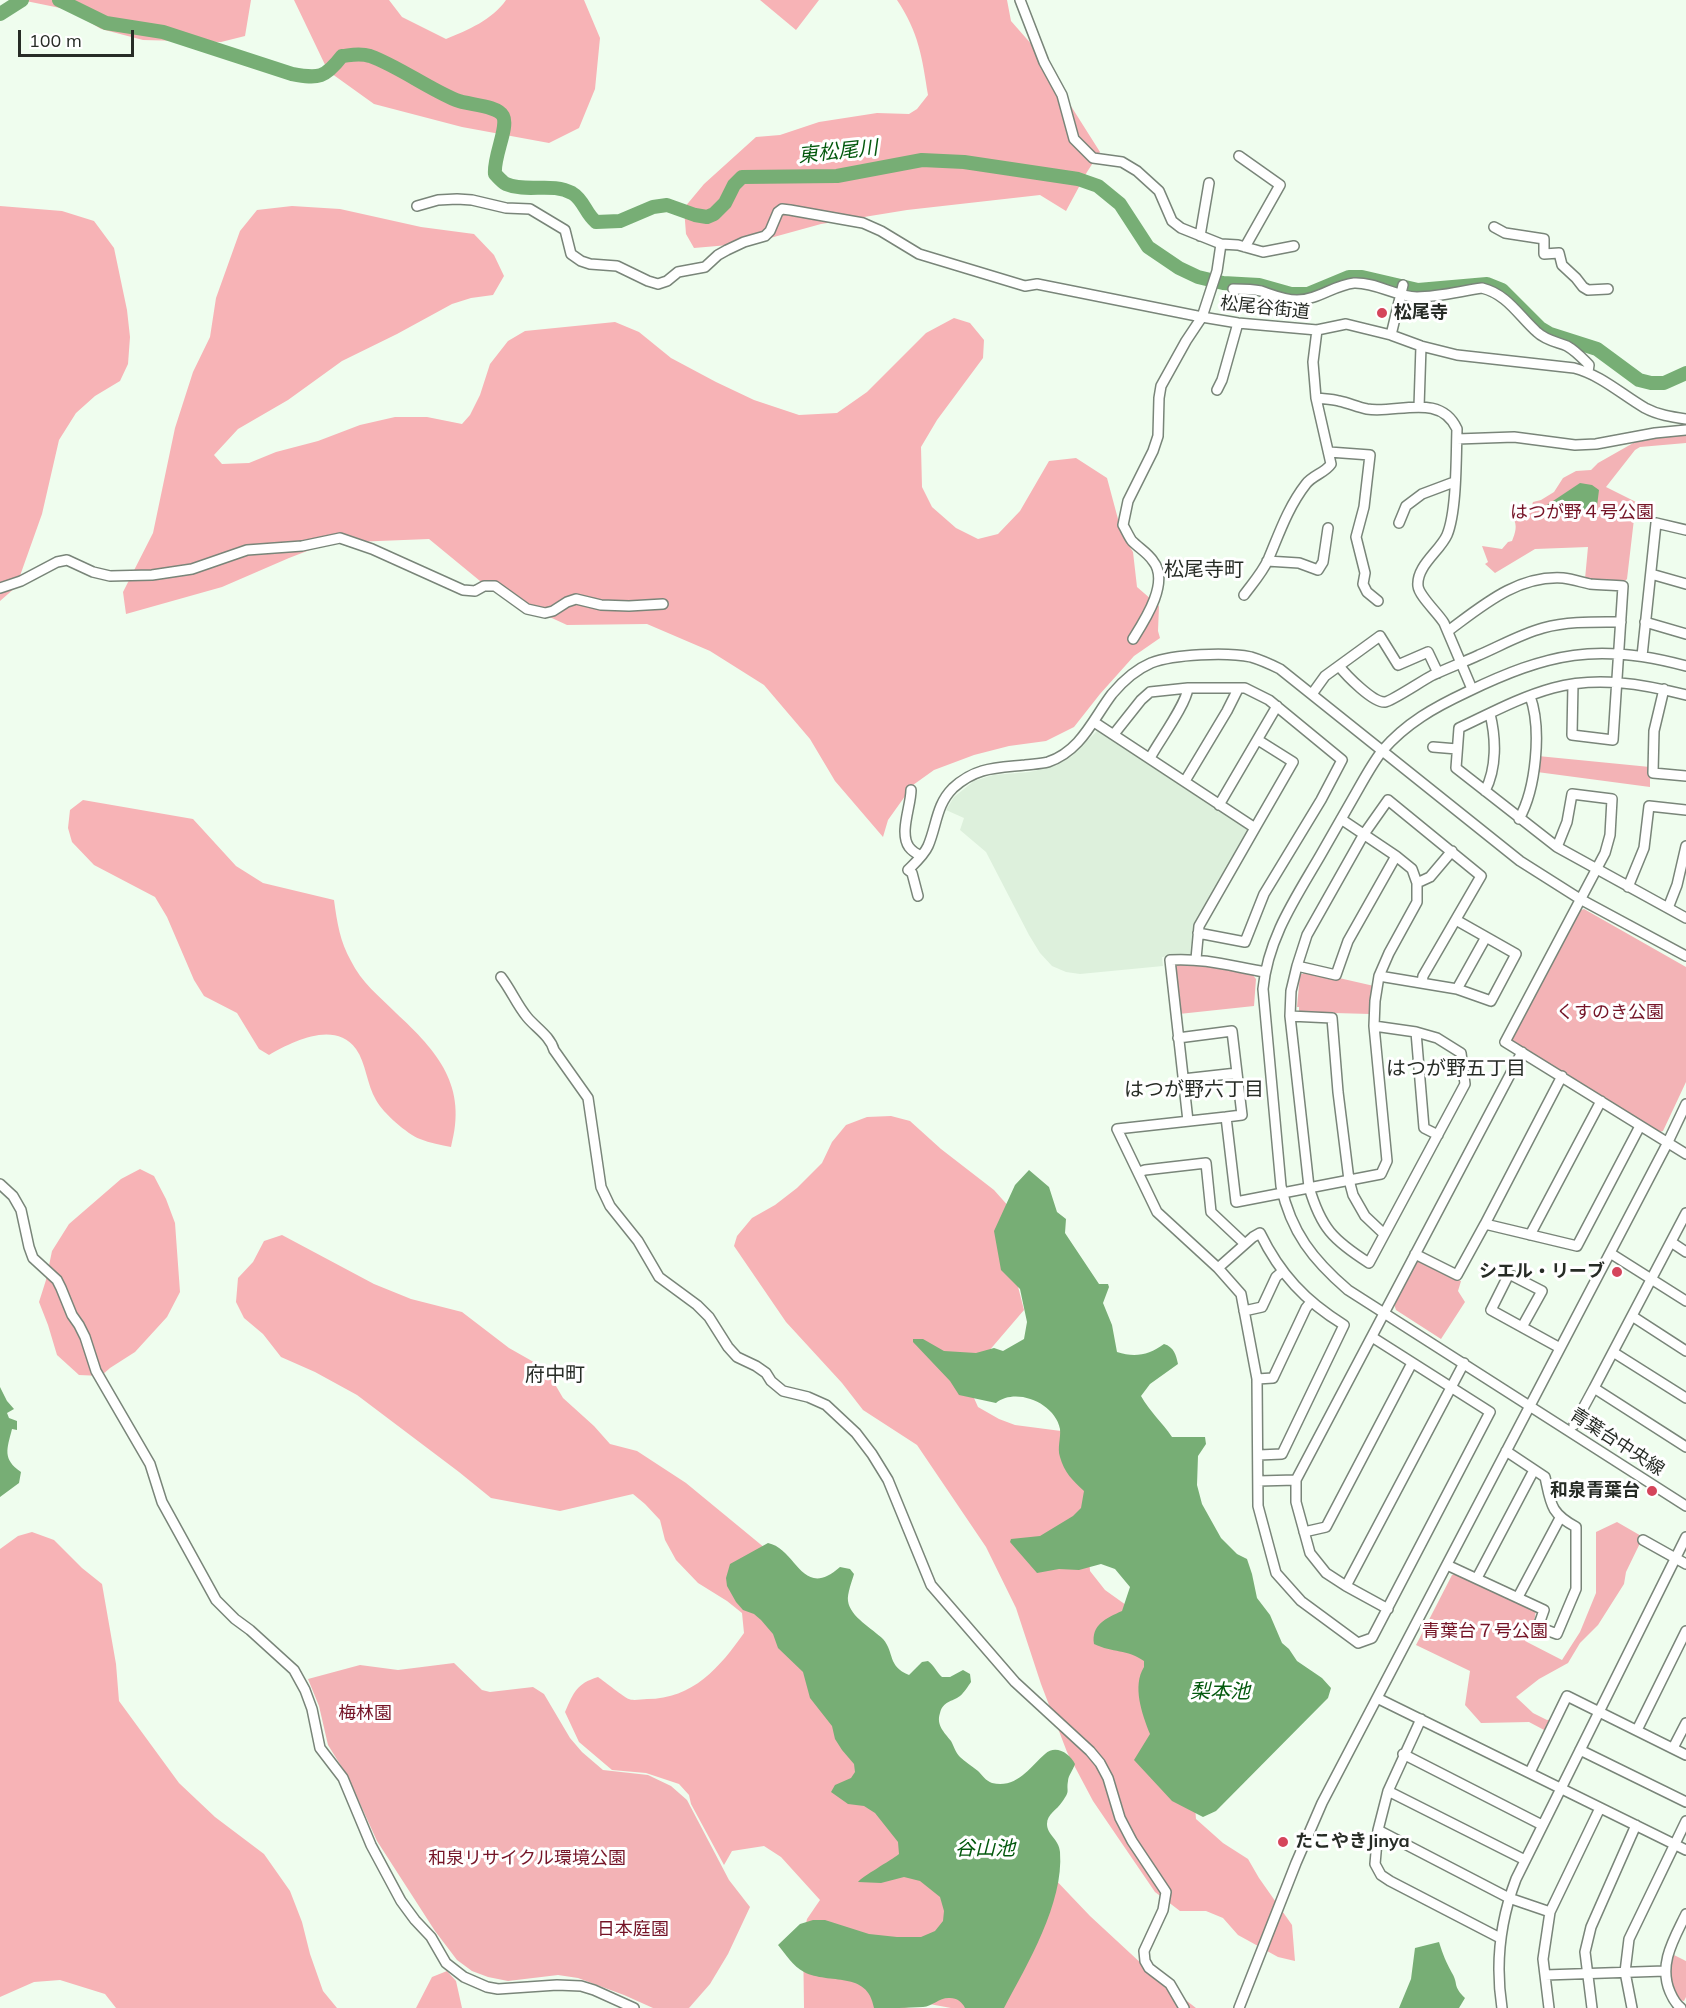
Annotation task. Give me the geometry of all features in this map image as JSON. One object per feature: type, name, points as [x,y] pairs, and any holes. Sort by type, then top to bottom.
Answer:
[{"type":"street","points":[[1020,0],[1044,62],[1062,95],[1074,139],[1092,158],[1122,162],[1137,171],[1159,191],[1172,220],[1181,228],[1221,244],[1263,252],[1294,246]]},
{"type":"street","points":[[1239,156],[1280,185],[1245,247]]},
{"type":"street","points":[[1200,236],[1209,183]]},
{"type":"street","points":[[417,206],[438,200],[457,199],[506,208],[530,208],[565,230],[571,254],[581,261],[616,266],[658,284],[667,281],[678,272],[705,267],[717,255],[744,242],[765,236],[770,231],[778,212],[790,210],[863,223],[919,254],[1025,286],[1037,284],[1202,317],[1161,386],[1158,398],[1158,436],[1128,501],[1123,525],[1131,540],[1154,561],[1159,572],[1158,586],[1153,601],[1133,639]]},
{"type":"street","points":[[1494,227],[1505,233],[1544,239],[1544,254],[1559,253],[1562,265],[1583,287],[1588,290],[1608,289]]},
{"type":"street","name":"松尾谷街道","points":[[1221,244],[1217,271],[1202,317],[1238,323],[1317,330],[1346,324],[1457,355],[1574,368],[1588,372],[1659,415],[1686,419]]},
{"type":"street","points":[[1233,289],[1260,291],[1296,300],[1311,299],[1352,283],[1402,290],[1417,297],[1482,288],[1491,290],[1508,302],[1538,334],[1579,354],[1589,365],[1588,372]]},
{"type":"street","points":[[1390,335],[1402,290]]},
{"type":"street","points":[[1216,390],[1222,380],[1238,323]]},
{"type":"street","points":[[1244,595],[1267,561],[1281,525],[1306,483],[1316,474],[1328,469],[1331,464],[1316,398],[1313,362],[1317,330]]},
{"type":"street","points":[[1419,407],[1421,346]]},
{"type":"street","points":[[1316,398],[1339,401],[1367,409],[1419,407],[1447,414],[1454,421],[1457,439],[1450,527],[1441,546],[1423,568],[1418,586],[1420,593],[1438,614],[1448,631],[1462,664],[1469,691]]},
{"type":"street","points":[[1457,439],[1514,437],[1575,445],[1596,444],[1655,433],[1686,430]]},
{"type":"street","points":[[1329,452],[1370,455],[1364,507],[1356,537],[1365,573],[1363,584],[1367,592],[1378,601]]},
{"type":"street","points":[[1399,524],[1406,506],[1422,494],[1454,482]]},
{"type":"street","points":[[1642,656],[1656,520],[1686,530]]},
{"type":"street","points":[[1267,561],[1299,564],[1318,570],[1323,562],[1328,528]]},
{"type":"street","points":[[0,588],[21,581],[57,562],[67,560],[93,572],[110,576],[152,575],[215,562],[237,552],[302,546],[340,538],[372,549],[463,590],[475,591],[484,586],[495,586],[526,609],[545,613],[576,599],[602,605],[663,604]]},
{"type":"street","points":[[1651,574],[1686,584]]},
{"type":"street","points":[[1448,631],[1506,590],[1528,582],[1552,578],[1623,586],[1613,740],[1572,735],[1573,684]]},
{"type":"street","points":[[1339,666],[1347,677],[1381,702],[1394,699],[1438,672],[1462,664],[1530,632],[1583,622],[1621,622]]},
{"type":"street","points":[[1645,622],[1686,634]]},
{"type":"street","points":[[1312,694],[1325,676],[1380,636],[1398,665],[1428,652],[1438,672]]},
{"type":"street","name":"青葉台中央線","points":[[1686,666],[1619,653],[1569,655],[1545,660],[1432,708],[1408,724],[1382,751],[1286,916],[1273,944],[1265,972],[1264,1012],[1283,1193],[1288,1213],[1297,1233],[1313,1256],[1348,1290],[1686,1506]]},
{"type":"street","points":[[918,896],[912,873],[908,870],[928,846],[939,808],[955,787],[980,771],[1048,762],[1074,746],[1094,722],[1113,692],[1134,673],[1151,663],[1181,656],[1232,655],[1249,657],[1280,669],[1505,850],[1580,899],[1686,956]]},
{"type":"street","points":[[1686,695],[1664,689],[1618,683],[1573,684],[1530,696],[1459,728],[1456,768],[1557,847],[1686,918]]},
{"type":"street","points":[[1150,758],[1180,708],[1188,688]]},
{"type":"street","points":[[1114,734],[1150,692],[1188,688],[1245,688],[1256,692],[1277,706],[1342,760],[1321,800],[1264,894],[1245,942],[1198,933]]},
{"type":"street","points":[[1185,781],[1227,711],[1238,688]]},
{"type":"street","points":[[1664,689],[1654,730],[1653,773],[1686,777]]},
{"type":"street","points":[[1519,819],[1528,800],[1533,778],[1536,728],[1530,696]]},
{"type":"street","points":[[1219,805],[1277,706]]},
{"type":"street","points":[[1485,791],[1492,772],[1494,754],[1494,734],[1490,714]]},
{"type":"street","points":[[1094,722],[1254,828]]},
{"type":"street","points":[[1196,959],[1199,926],[1293,762],[1258,740]]},
{"type":"street","points":[[1433,747],[1457,749]]},
{"type":"street","points":[[911,790],[906,839],[909,847],[921,856]]},
{"type":"street","points":[[1557,847],[1567,822],[1572,794],[1612,799],[1610,835],[1605,853],[1505,1042],[1686,1154]]},
{"type":"street","points":[[1374,1026],[1416,1032],[1437,1038],[1461,1053],[1465,1084],[1369,1263],[1335,1239],[1315,1207],[1309,1187],[1290,1016],[1291,991],[1307,935],[1364,834],[1388,800],[1481,876],[1422,983]]},
{"type":"street","points":[[1628,887],[1644,848],[1649,806],[1686,810]]},
{"type":"street","points":[[1226,1117],[1236,1202],[1381,1174],[1387,1161],[1374,1026],[1375,1001],[1379,976],[1417,902],[1417,883],[1412,869],[1341,819]]},
{"type":"street","points":[[1668,908],[1677,885],[1686,846]]},
{"type":"street","points":[[1417,883],[1430,878],[1452,851]]},
{"type":"street","points":[[1297,966],[1336,975],[1348,941],[1396,856]]},
{"type":"street","points":[[1379,976],[1457,989],[1491,1001],[1516,954],[1456,920]]},
{"type":"street","points":[[1457,989],[1486,937]]},
{"type":"street","points":[[1188,1121],[1170,960],[1196,959],[1265,972]]},
{"type":"street","points":[[501,977],[527,1017],[552,1042],[554,1050],[588,1098],[601,1187],[610,1206],[638,1241],[659,1277],[697,1305],[709,1317],[737,1357],[766,1373],[771,1381],[783,1391],[808,1397],[826,1405],[856,1433],[873,1454],[888,1480],[931,1585],[1015,1682],[1100,1763],[1112,1790],[1120,1818],[1132,1841],[1166,1892],[1163,1910],[1144,1951],[1145,1961],[1149,1968],[1170,1984],[1184,2008]]},
{"type":"street","points":[[1290,1016],[1332,1018],[1349,1180],[1353,1195],[1365,1215],[1384,1234]]},
{"type":"street","points":[[1178,1038],[1232,1031],[1242,1115],[1117,1129],[1157,1212],[1218,1268],[1241,1294],[1257,1379],[1258,1506],[1276,1573],[1301,1601],[1358,1643],[1372,1638],[1490,1412],[1372,1337]]},
{"type":"street","points":[[1416,1032],[1424,1128],[1438,1135]]},
{"type":"street","points":[[1388,1609],[1346,1587],[1326,1573],[1310,1553],[1296,1502],[1296,1480],[1522,1052]]},
{"type":"street","points":[[1183,1079],[1237,1073]]},
{"type":"street","points":[[1415,1254],[1457,1275],[1562,1076]]},
{"type":"street","points":[[1530,1235],[1601,1101]]},
{"type":"street","points":[[1239,2008],[1322,1803],[1686,1104]]},
{"type":"street","points":[[1485,1224],[1576,1246],[1641,1126]]},
{"type":"street","points":[[1139,1172],[1206,1164],[1211,1212],[1245,1244]]},
{"type":"street","points":[[0,1184],[13,1196],[21,1210],[33,1258],[57,1280],[72,1315],[85,1337],[92,1363],[150,1464],[162,1502],[216,1600],[294,1670],[302,1683],[312,1709],[317,1744],[343,1778],[371,1845],[401,1901],[431,1937],[446,1963],[464,1977],[487,1987],[505,1989],[557,1984],[581,1986],[634,2008]]},
{"type":"street","points":[[1574,1425],[1686,1213]]},
{"type":"street","points":[[1218,1268],[1260,1233],[1282,1271],[1296,1289],[1344,1325],[1282,1454],[1258,1455]]},
{"type":"street","points":[[1671,1242],[1686,1252]]},
{"type":"street","points":[[1610,1253],[1686,1301]]},
{"type":"street","points":[[1244,1311],[1262,1307],[1276,1277],[1282,1271]]},
{"type":"street","points":[[1522,1327],[1542,1291],[1509,1274],[1491,1310],[1560,1348]]},
{"type":"street","points":[[1257,1379],[1274,1378],[1306,1308],[1311,1302]]},
{"type":"street","points":[[1632,1316],[1686,1351]]},
{"type":"street","points":[[1613,1352],[1686,1398]]},
{"type":"street","points":[[1304,1532],[1326,1527],[1412,1362]]},
{"type":"street","points":[[1346,1587],[1464,1364]]},
{"type":"street","points":[[1594,1388],[1686,1447]]},
{"type":"street","points":[[1447,1565],[1544,1610],[1538,1627],[1557,1634],[1576,1589],[1576,1527],[1560,1518],[1551,1507],[1545,1477],[1506,1451]]},
{"type":"street","points":[[1477,1578],[1534,1470]]},
{"type":"street","points":[[1258,1481],[1296,1480]]},
{"type":"street","points":[[1518,1597],[1560,1518]]},
{"type":"street","points":[[1502,2008],[1499,1983],[1500,1938],[1509,1898],[1542,1825],[1686,1537]]},
{"type":"street","points":[[1644,1540],[1686,1564]]},
{"type":"street","points":[[1637,1730],[1686,1631]]},
{"type":"street","points":[[1530,1772],[1567,1696],[1686,1755]]},
{"type":"street","points":[[1377,1698],[1686,1850]]},
{"type":"street","points":[[1420,1719],[1388,1791],[1378,1830],[1375,1864],[1381,1875],[1500,1938]]},
{"type":"street","points":[[1674,1748],[1686,1723]]},
{"type":"street","points":[[1580,1750],[1686,1802]]},
{"type":"street","points":[[1403,1754],[1542,1825]]},
{"type":"street","points":[[1388,1791],[1525,1860]]},
{"type":"street","points":[[1549,2008],[1543,1959],[1550,1912],[1600,1808]]},
{"type":"street","points":[[1632,2008],[1624,1972],[1627,1947],[1635,1924],[1686,1821]]},
{"type":"street","points":[[1592,2008],[1585,1952],[1591,1927],[1636,1825]]},
{"type":"street","points":[[1378,1830],[1509,1898],[1550,1912]]},
{"type":"street","points":[[1684,2007],[1678,2006],[1669,1989],[1665,1971],[1669,1951],[1686,1914]]},
{"type":"street","points":[[1545,1975],[1665,1971]]},
{"type":"shaded area","points":[[21,0],[251,0],[245,36],[221,42],[143,40],[101,29],[70,10]]},
{"type":"shaded area","points":[[294,0],[389,0],[402,17],[446,39],[487,19],[506,0],[584,0],[600,38],[595,89],[579,128],[549,143],[462,127],[374,104],[328,71]]},
{"type":"shaded area","points":[[760,0],[819,0],[796,30]]},
{"type":"shaded area","points":[[897,0],[1007,0],[1011,21],[1033,46],[1100,152],[1066,211],[1040,195],[907,210],[821,224],[752,243],[694,248],[686,234],[684,208],[704,184],[756,137],[780,135],[819,122],[877,113],[909,114],[917,109],[928,95],[924,69],[915,35]]},
{"type":"shaded area","points":[[0,206],[62,211],[94,221],[114,248],[127,310],[130,337],[128,364],[120,381],[95,396],[76,413],[59,440],[42,514],[16,587],[0,601]]},
{"type":"shaded area","points":[[292,206],[340,209],[421,227],[474,234],[494,255],[504,276],[493,295],[452,304],[342,361],[288,400],[238,429],[214,455],[222,464],[249,463],[360,425],[395,417],[427,417],[462,424],[470,415],[480,395],[490,364],[508,341],[525,331],[615,322],[639,332],[671,358],[716,382],[754,400],[799,415],[837,413],[867,392],[926,333],[954,318],[970,323],[984,340],[983,358],[937,420],[921,447],[922,487],[932,507],[956,528],[978,539],[998,534],[1020,511],[1049,461],[1076,458],[1107,478],[1122,534],[1133,552],[1137,587],[1159,606],[1160,638],[1134,656],[1074,727],[1046,741],[1009,746],[974,755],[934,770],[913,785],[888,820],[883,837],[835,781],[810,739],[764,685],[710,651],[647,624],[567,625],[491,590],[429,539],[328,543],[222,587],[126,614],[123,592],[153,533],[175,428],[193,372],[210,337],[216,298],[240,231],[257,210]]},
{"type":"shaded area","points":[[1097,731],[1102,731],[1247,827],[1249,832],[1195,926],[1194,951],[1190,955],[1162,957],[1163,966],[1080,974],[1066,972],[1052,966],[1040,953],[1029,935],[986,852],[960,830],[964,818],[946,810],[954,797],[974,781],[993,775],[1030,772],[1057,765],[1072,756]]},
{"type":"shaded area","points":[[83,800],[193,819],[236,866],[263,883],[334,900],[342,939],[355,969],[371,989],[425,1042],[446,1072],[455,1106],[455,1125],[451,1147],[428,1142],[415,1136],[390,1117],[376,1100],[359,1055],[347,1040],[326,1034],[302,1039],[269,1055],[259,1049],[237,1013],[204,996],[194,980],[167,917],[155,897],[94,865],[72,842],[68,828],[70,810]]},
{"type":"shaded area","points":[[891,1116],[910,1121],[941,1149],[994,1190],[1010,1208],[1013,1267],[1024,1310],[988,1352],[970,1389],[978,1407],[999,1419],[1015,1425],[1061,1431],[1082,1452],[1090,1571],[1105,1590],[1126,1605],[1166,1671],[1194,1794],[1196,1819],[1223,1843],[1248,1859],[1292,1925],[1295,1961],[1278,1957],[1238,1935],[1223,1918],[1206,1911],[1180,1911],[1155,1892],[1093,1801],[1067,1752],[1041,1684],[1016,1608],[986,1547],[917,1445],[863,1410],[842,1383],[786,1322],[734,1246],[737,1236],[752,1218],[775,1205],[797,1188],[822,1163],[832,1142],[846,1125],[867,1117]]},
{"type":"shaded area","points":[[140,1169],[154,1176],[175,1223],[180,1292],[167,1317],[135,1352],[101,1376],[79,1375],[57,1355],[39,1302],[52,1251],[69,1224],[121,1179]]},
{"type":"shaded area","points":[[282,1235],[374,1284],[411,1299],[462,1312],[509,1348],[546,1369],[563,1398],[610,1444],[637,1451],[686,1483],[771,1553],[1030,1853],[1090,1916],[1157,1978],[1196,2008],[951,2008],[924,2003],[905,2008],[804,2008],[803,1937],[807,1919],[820,1900],[781,1857],[764,1846],[732,1851],[724,1865],[691,1804],[689,1795],[679,1784],[646,1773],[612,1770],[579,1742],[565,1712],[580,1686],[598,1677],[623,1696],[633,1700],[663,1698],[692,1687],[715,1669],[744,1633],[742,1613],[698,1583],[676,1560],[665,1540],[660,1520],[633,1494],[560,1511],[491,1498],[357,1395],[281,1357],[263,1334],[244,1318],[236,1302],[238,1278],[253,1262],[264,1241]]},
{"type":"shaded area","points":[[32,1532],[54,1540],[102,1584],[116,1664],[119,1701],[179,1783],[215,1817],[264,1854],[290,1891],[323,1991],[337,2008],[116,2008],[105,1994],[60,1980],[34,1982],[0,1997],[0,1549],[18,1536]]},
{"type":"shaded area","points":[[447,1971],[456,1981],[462,2008],[416,2008],[432,1977]]},
{"type":"green space","name":"はつが野４号公園","points":[[1686,433],[1686,443],[1640,447],[1635,450],[1606,487],[1636,502],[1627,579],[1623,583],[1585,579],[1588,547],[1535,549],[1495,573],[1485,564],[1488,562],[1482,546],[1502,549],[1512,541],[1516,527],[1513,518],[1527,520],[1533,502],[1554,492],[1563,478],[1576,471],[1591,470],[1598,463],[1648,437]]},
{"type":"green space","points":[[1538,756],[1650,767],[1650,787],[1537,772]]},
{"type":"green space","name":"くすのき公園","points":[[1584,909],[1686,967],[1686,1082],[1663,1131],[1657,1133],[1513,1042],[1512,1037],[1578,911]]},
{"type":"green space","points":[[1177,964],[1215,966],[1252,974],[1256,979],[1254,1006],[1179,1014],[1174,969]]},
{"type":"green space","points":[[1304,970],[1374,986],[1370,1014],[1299,1012],[1299,1007],[1297,1007],[1300,974],[1303,974]]},
{"type":"green space","points":[[1421,1260],[1461,1281],[1458,1291],[1465,1302],[1441,1339],[1396,1310],[1394,1304],[1416,1262]]},
{"type":"green space","name":"青葉台７号公園","points":[[1617,1522],[1643,1537],[1626,1572],[1624,1584],[1598,1625],[1580,1643],[1568,1663],[1539,1679],[1516,1697],[1533,1713],[1547,1720],[1552,1719],[1546,1731],[1529,1722],[1481,1723],[1465,1705],[1470,1671],[1416,1645],[1452,1575],[1458,1573],[1536,1610],[1533,1629],[1527,1642],[1562,1660],[1580,1632],[1596,1593],[1596,1532]]},
{"type":"green space","name":"和泉リサイクル環境公園","points":[[454,1663],[482,1690],[490,1692],[533,1687],[544,1694],[570,1738],[603,1770],[648,1775],[671,1786],[687,1800],[729,1880],[750,1907],[728,1954],[710,1984],[689,2008],[653,2008],[578,1978],[558,1975],[508,1981],[488,1977],[472,1971],[457,1960],[435,1931],[377,1841],[348,1777],[328,1745],[319,1706],[308,1679],[360,1665],[398,1670]]},
{"type":"green space","points":[[1672,1954],[1686,1961],[1684,2001],[1679,2000],[1672,1983]]},
{"type":"water","points":[[1580,483],[1592,485],[1599,490],[1595,509],[1545,511],[1544,507]]},
{"type":"water","name":"梨本池","points":[[1029,1170],[1049,1187],[1057,1212],[1066,1219],[1065,1233],[1099,1284],[1108,1284],[1103,1303],[1112,1325],[1117,1352],[1130,1355],[1142,1354],[1153,1351],[1164,1344],[1174,1352],[1178,1364],[1150,1384],[1141,1396],[1172,1437],[1205,1437],[1206,1444],[1198,1456],[1197,1485],[1202,1504],[1221,1538],[1237,1554],[1247,1559],[1257,1598],[1270,1615],[1282,1643],[1297,1661],[1322,1678],[1331,1688],[1328,1698],[1216,1811],[1203,1817],[1172,1801],[1134,1760],[1150,1734],[1141,1709],[1139,1691],[1144,1661],[1138,1657],[1094,1644],[1097,1627],[1122,1611],[1130,1587],[1115,1569],[1101,1564],[1079,1570],[1059,1569],[1037,1573],[1010,1542],[1011,1539],[1040,1536],[1073,1516],[1081,1508],[1084,1491],[1069,1476],[1062,1462],[1059,1454],[1060,1429],[1057,1420],[1043,1405],[1024,1397],[1004,1398],[996,1403],[959,1395],[950,1381],[913,1342],[913,1339],[923,1339],[944,1351],[976,1353],[994,1348],[1003,1351],[1024,1339],[1027,1322],[1020,1289],[1001,1270],[994,1231],[1015,1185]]},
{"type":"water","points":[[0,1387],[14,1409],[7,1413],[9,1418],[17,1421],[17,1430],[12,1429],[8,1458],[21,1472],[19,1483],[0,1497]]},
{"type":"water","name":"谷山池","points":[[768,1543],[778,1547],[808,1576],[817,1578],[827,1576],[840,1567],[850,1569],[854,1574],[848,1595],[850,1607],[857,1617],[887,1644],[897,1668],[909,1675],[922,1662],[928,1661],[942,1677],[950,1677],[963,1670],[970,1674],[971,1682],[961,1695],[943,1706],[939,1721],[958,1755],[988,1781],[1001,1784],[1016,1780],[1045,1754],[1054,1750],[1062,1751],[1075,1764],[1068,1779],[1068,1791],[1047,1821],[1049,1831],[1058,1844],[1060,1852],[1060,1872],[1056,1892],[1042,1933],[1004,2008],[965,2008],[959,2001],[950,1998],[923,2007],[874,2008],[864,1988],[856,1983],[814,1976],[800,1970],[778,1945],[800,1924],[813,1920],[825,1920],[869,1934],[921,1937],[935,1931],[943,1921],[944,1911],[940,1897],[920,1881],[904,1877],[881,1883],[858,1882],[899,1854],[898,1842],[875,1813],[864,1806],[848,1804],[831,1792],[835,1785],[851,1778],[855,1772],[854,1764],[835,1739],[832,1726],[810,1698],[803,1672],[778,1648],[773,1634],[761,1620],[754,1614],[743,1610],[727,1586],[726,1578],[730,1564]]},
{"type":"water","points":[[1439,1942],[1457,1988],[1465,1998],[1459,2008],[1399,2008],[1411,1979],[1415,1948]]},
{"type":"waterway","name":"東松尾川","points":[[0,14],[22,0]]},
{"type":"waterway","name":"東松尾川","points":[[59,0],[106,23],[163,32],[292,74],[321,75],[331,69],[342,56],[356,54],[381,60],[456,100],[489,107],[500,112],[503,116],[504,127],[496,159],[495,174],[514,187],[556,188],[572,193],[596,222],[620,221],[653,207],[667,205],[707,217],[714,214],[725,203],[734,185],[742,177],[837,176],[922,160],[964,162],[1078,179],[1098,186],[1120,204],[1148,247],[1179,268],[1198,277],[1223,283],[1259,285],[1291,294],[1308,294],[1349,277],[1362,277],[1418,290],[1487,284],[1502,290],[1540,328],[1550,334],[1597,349],[1639,380],[1664,383],[1686,373]]},
{"type":"place","name":"松尾寺","points":[[1382,313]]},
{"type":"place","name":"シエル・リーブ","points":[[1617,1272]]},
{"type":"place","name":"和泉青葉台","points":[[1652,1491]]},
{"type":"place","name":"たこやきJinya","points":[[1283,1842]]},
{"type":"district","name":"松尾寺町","points":[[1204,570]]},
{"type":"district","name":"はつが野五丁目","points":[[1456,1069]]},
{"type":"district","name":"はつが野六丁目","points":[[1194,1090]]},
{"type":"district","name":"府中町","points":[[555,1375]]},
{"type":"park label","name":"梅林園","points":[[365,1714]]},
{"type":"park label","name":"日本庭園","points":[[633,1930]]}]
